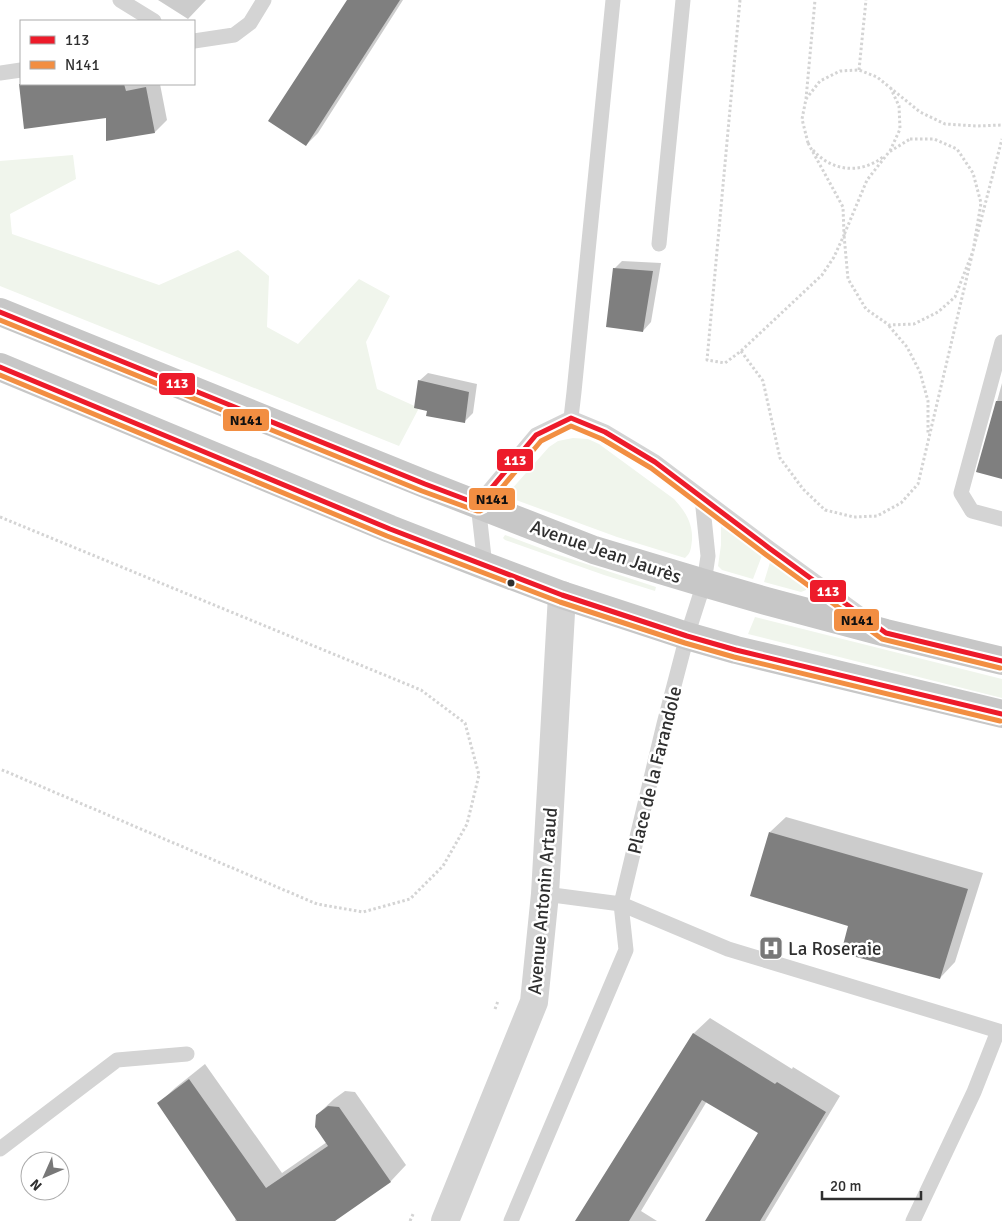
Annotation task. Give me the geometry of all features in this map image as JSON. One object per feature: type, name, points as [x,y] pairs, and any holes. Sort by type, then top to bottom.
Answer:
[{"type":"main road","name":"Avenue Jean Jaurès","points":[[0,312],[425,484],[594,550],[704,583],[886,633],[1002,661]]},
{"type":"main road","points":[[0,367],[381,525],[562,594],[687,636],[736,650],[1002,714]]},
{"type":"street","name":"Avenue Antonin Artaud","points":[[445,1221],[534,1002],[545,894],[562,594]]},
{"type":"lane","points":[[120,0],[152,20]]},
{"type":"lane","points":[[195,42],[234,35],[250,23],[264,0]]},
{"type":"lane","points":[[571,418],[613,0]]},
{"type":"lane","points":[[659,244],[683,0]]},
{"type":"lane","points":[[0,73],[20,70]]},
{"type":"lane","points":[[1002,342],[961,493],[972,511],[1002,518]]},
{"type":"lane","points":[[485,566],[478,504],[536,435],[571,418],[605,432],[655,462],[886,633]]},
{"type":"lane","name":"Place de la Farandole","points":[[511,1221],[626,950],[621,904],[664,724],[687,636],[704,583],[708,556],[702,498]]},
{"type":"lane","points":[[545,894],[621,904],[728,949],[1000,1031],[974,1092],[912,1221]]},
{"type":"lane","points":[[0,1149],[117,1060],[187,1054]]},
{"type":"path","points":[[740,0],[707,360],[725,363],[741,352],[822,275],[834,257],[844,236],[867,180],[889,152],[900,129],[899,106],[891,89]]},
{"type":"path","points":[[815,0],[806,99],[802,119],[808,143],[843,207],[848,279],[866,309],[889,325],[907,347],[920,372],[928,401],[928,440]]},
{"type":"path","points":[[859,70],[866,0]]},
{"type":"path","points":[[806,99],[820,81],[840,71],[859,70],[877,77],[920,112],[945,124],[1002,125]]},
{"type":"path","points":[[808,143],[820,158],[837,167],[855,169],[875,164],[889,152],[910,139],[934,139],[957,149],[973,173],[980,202],[973,251],[955,297],[938,312],[914,324],[889,325]]},
{"type":"path","points":[[741,352],[763,382],[780,458],[803,489],[825,510],[854,517],[877,516],[901,503],[918,484],[973,251],[1002,139]]},
{"type":"path","points":[[0,517],[421,690],[464,723],[478,775],[468,824],[443,866],[410,898],[363,912],[317,904],[0,769]]},
{"type":"shaded area","points":[[73,155],[76,179],[10,214],[12,234],[159,285],[238,250],[269,276],[267,327],[298,344],[359,279],[390,296],[366,342],[377,389],[419,408],[399,446],[0,286],[0,161]]},
{"type":"shaded area","points":[[573,438],[588,439],[599,444],[674,499],[685,513],[691,528],[690,552],[685,558],[617,537],[516,500],[509,495],[510,491],[549,447],[558,441]]},
{"type":"shaded area","points":[[723,523],[763,553],[753,579],[722,570],[718,566],[721,526]]},
{"type":"shaded area","points":[[505,535],[656,587],[655,591],[505,540],[503,538]]},
{"type":"shaded area","points":[[771,559],[801,579],[806,584],[806,590],[801,592],[764,582]]},
{"type":"shaded area","points":[[755,617],[1002,679],[1002,698],[748,634]]},
{"type":"building","points":[[347,0],[400,0],[306,146],[268,121]]},
{"type":"building","points":[[19,84],[124,85],[126,91],[146,87],[155,133],[106,141],[106,118],[24,129]]},
{"type":"building","points":[[613,268],[653,271],[643,332],[606,327]]},
{"type":"building","points":[[418,380],[469,392],[465,423],[426,416],[427,411],[414,408]]},
{"type":"building","points":[[996,401],[1002,401],[1002,479],[976,472]]},
{"type":"building","points":[[769,832],[968,889],[940,979],[841,953],[848,926],[750,896]]},
{"type":"building","points":[[693,1033],[775,1084],[777,1082],[826,1112],[760,1221],[705,1221],[758,1133],[702,1100],[629,1221],[575,1221]]},
{"type":"building","points":[[189,1079],[266,1188],[328,1146],[315,1127],[316,1115],[328,1106],[339,1107],[391,1182],[335,1221],[237,1221],[157,1103]]},
{"type":"transit line","name":"113","points":[[0,312],[478,504],[536,435],[571,418],[605,432],[655,462],[886,633],[1002,661]]},
{"type":"transit line","name":"N141","points":[[0,320],[422,491],[477,511],[484,509],[541,441],[571,426],[602,439],[651,468],[882,639],[1000,668]]},
{"type":"transit line","name":"113","points":[[0,367],[390,529],[562,595],[736,650],[1002,714]]},
{"type":"transit line","name":"N141","points":[[0,375],[387,536],[560,602],[734,657],[1000,721]]},
{"type":"place","name":"La Roseraie","points":[[771,948]]}]
